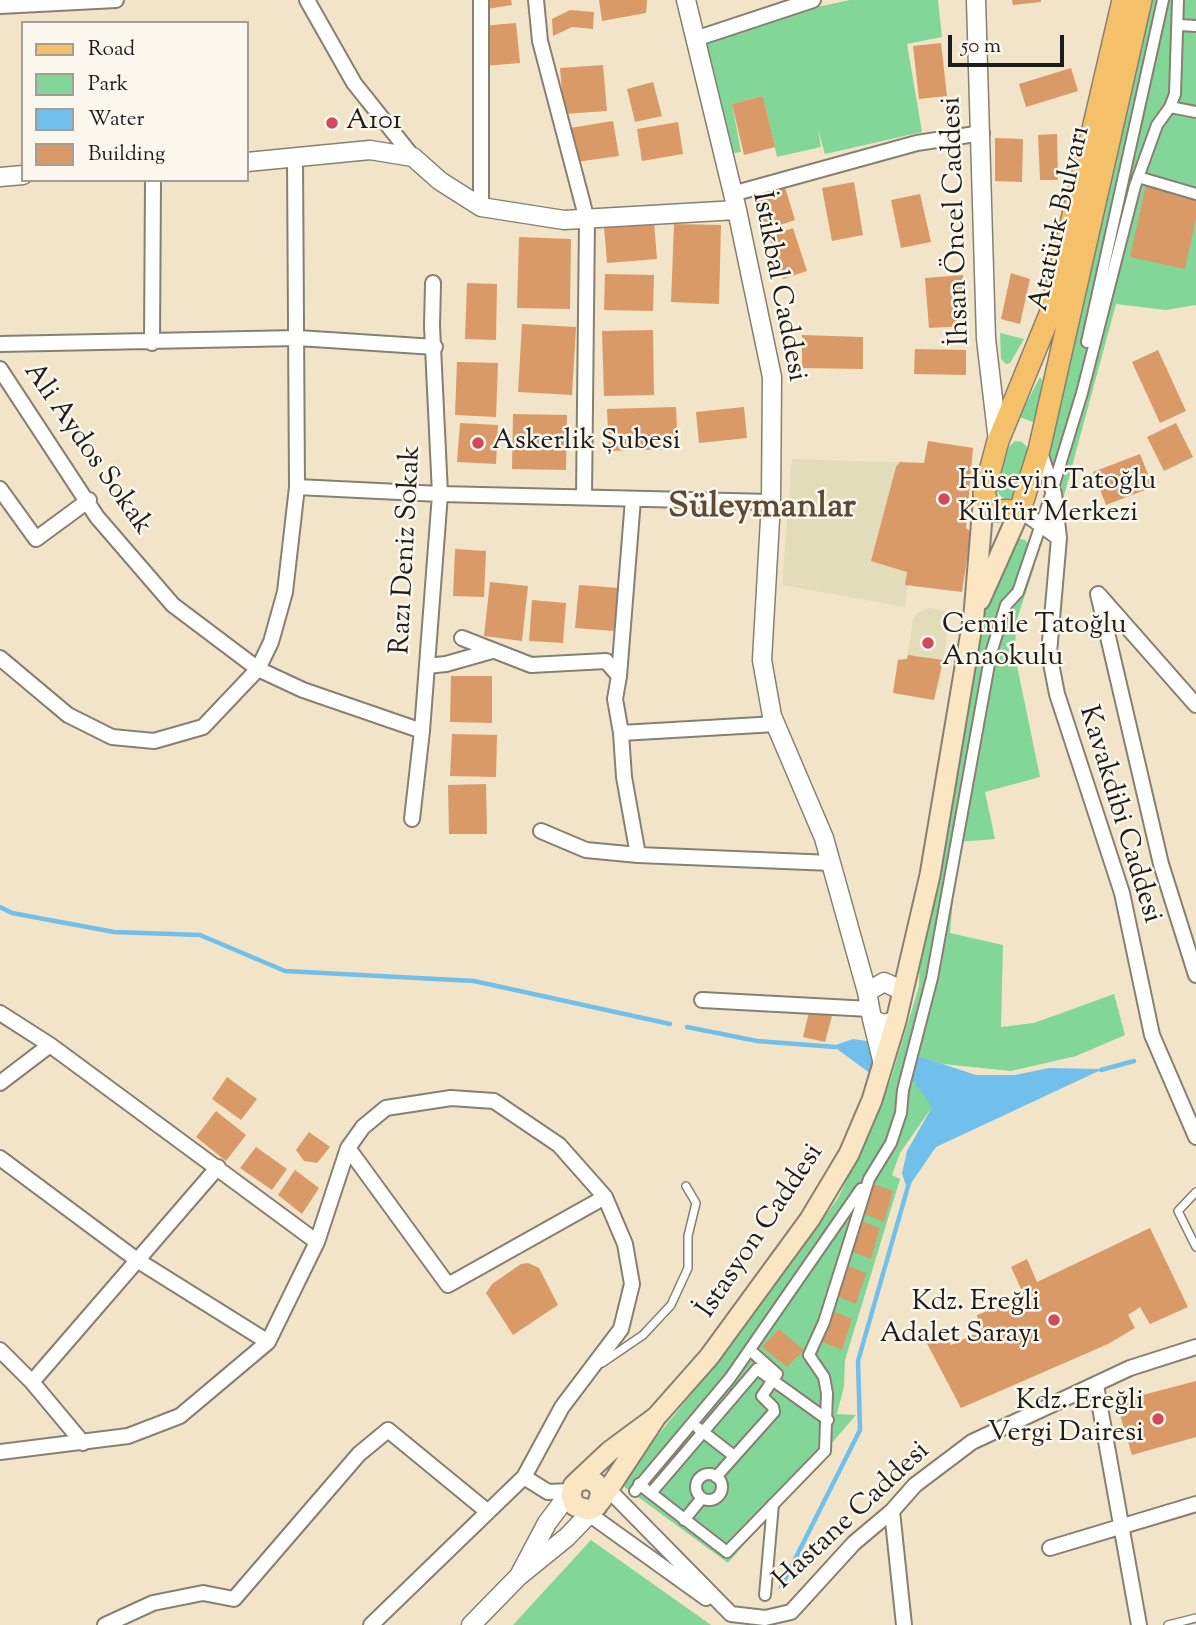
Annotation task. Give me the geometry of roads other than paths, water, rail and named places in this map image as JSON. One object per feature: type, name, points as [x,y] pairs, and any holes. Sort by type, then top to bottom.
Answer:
[{"type":"main road","name":"Atatürk Bulvarı","points":[[984,493],[998,441],[1050,314],[1123,0]]},
{"type":"main road","name":"Atatürk Bulvarı","points":[[1020,510],[1039,450],[1141,0]]},
{"type":"main road","points":[[998,441],[1013,428],[1024,427],[1039,450]]},
{"type":"main road","points":[[974,614],[1020,510],[996,511],[989,507],[984,493]]},
{"type":"main road","points":[[901,990],[930,875],[974,614],[984,493]]},
{"type":"main road","name":"İstasyon Caddesi","points":[[599,1503],[656,1417],[709,1357],[810,1219],[849,1154],[872,1100],[896,1021],[901,990]]},
{"type":"main road","name":"İstasyon Caddesi","points":[[574,1487],[610,1451],[656,1417]]},
{"type":"main road","points":[[574,1487],[587,1479],[596,1483],[601,1492],[599,1503]]},
{"type":"street","points":[[0,6],[116,0]]},
{"type":"street","points":[[307,0],[355,83],[413,157],[440,181],[481,207],[587,220],[735,202],[917,143],[982,133]]},
{"type":"street","points":[[481,0],[481,207]]},
{"type":"street","points":[[537,0],[540,41],[587,220],[584,497]]},
{"type":"street","name":"İstikbal Caddesi","points":[[686,0],[735,202],[772,377],[771,502],[762,660],[776,724],[832,863],[883,1064]]},
{"type":"street","points":[[695,39],[813,0]]},
{"type":"street","name":"İhsan Öncel Caddesi","points":[[976,0],[986,340],[998,441]]},
{"type":"street","points":[[1053,481],[1163,0]]},
{"type":"street","points":[[874,1169],[809,1355],[824,1377],[828,1420],[825,1451],[727,1552],[651,1493],[637,1488],[750,1350],[874,1169],[897,1127],[903,1090],[932,978],[991,653],[1006,605],[1018,592],[1082,393],[1116,266],[1125,218],[1138,177],[1157,125],[1170,107],[1175,94],[1174,64],[1180,25],[1178,0]]},
{"type":"street","points":[[1180,25],[1196,26]]},
{"type":"street","points":[[1170,107],[1196,112]]},
{"type":"street","points":[[248,162],[370,150],[413,157]]},
{"type":"street","points":[[0,658],[68,715],[112,737],[154,741],[203,727],[258,669],[271,642],[285,592],[297,487],[295,159]]},
{"type":"street","points":[[0,177],[21,176]]},
{"type":"street","points":[[1138,177],[1196,194]]},
{"type":"street","points":[[152,343],[153,182]]},
{"type":"street","name":"Razı Deniz Sokak","points":[[412,819],[422,732],[440,494],[432,326],[433,283]]},
{"type":"street","points":[[0,344],[298,338],[435,347]]},
{"type":"street","name":"Ali Aydos Sokak","points":[[0,369],[89,500],[97,517],[173,605],[258,669],[303,690],[422,732]]},
{"type":"street","name":"Kavakdibi Caddesi","points":[[1039,450],[1053,481],[1059,538],[1049,653],[1057,694],[1122,893],[1152,1035],[1196,1137]]},
{"type":"street","points":[[297,487],[440,494],[771,502]]},
{"type":"street","points":[[0,489],[36,539],[89,500]]},
{"type":"street","points":[[633,499],[615,699],[624,777],[638,855]]},
{"type":"street","points":[[1020,510],[1059,538]]},
{"type":"street","points":[[1196,705],[1098,594],[1161,864],[1196,975]]},
{"type":"street","points":[[462,638],[531,665],[606,661],[619,676]]},
{"type":"street","points":[[427,666],[492,651]]},
{"type":"street","points":[[621,733],[776,724]]},
{"type":"street","points":[[541,831],[586,850],[638,855],[832,863]]},
{"type":"street","points":[[869,1006],[884,982],[901,990]]},
{"type":"street","points":[[702,1000],[869,1006]]},
{"type":"street","points":[[869,1006],[883,1024],[896,1021]]},
{"type":"street","points":[[0,1013],[50,1045],[317,1242]]},
{"type":"street","points":[[0,1083],[50,1045]]},
{"type":"street","points":[[0,1452],[128,1436],[180,1416],[268,1342],[317,1242],[348,1148],[363,1127],[386,1108],[451,1098],[494,1101],[559,1145],[605,1197],[625,1244],[632,1284],[621,1329],[562,1407],[524,1477],[371,1625]]},
{"type":"street","points":[[348,1148],[448,1284],[605,1197]]},
{"type":"street","points":[[0,1158],[137,1260],[268,1342]]},
{"type":"street","points":[[32,1382],[218,1167]]},
{"type":"street","name":"Hastane Caddesi","points":[[727,1620],[765,1618],[791,1612],[854,1543],[892,1511],[915,1485],[972,1442],[1130,1368],[1196,1347]]},
{"type":"street","points":[[0,1350],[32,1382],[83,1443]]},
{"type":"street","points":[[716,1477],[774,1412],[774,1407],[762,1396],[777,1374],[750,1350]]},
{"type":"street","points":[[651,1493],[757,1369],[828,1420]]},
{"type":"street","points":[[1096,1385],[1139,1625]]},
{"type":"street","points":[[691,1422],[734,1456]]},
{"type":"street","points":[[105,1625],[153,1603],[203,1593],[234,1599],[359,1454],[388,1430],[488,1512]]},
{"type":"street","points":[[706,1474],[716,1477],[722,1486],[720,1494],[710,1500],[702,1498],[695,1487],[698,1479],[706,1474]]},
{"type":"street","points":[[524,1477],[548,1492],[574,1487]]},
{"type":"street","points":[[519,1576],[547,1523],[574,1487]]},
{"type":"street","points":[[684,1520],[702,1498]]},
{"type":"street","points":[[471,1625],[519,1576],[567,1537],[599,1503]]},
{"type":"street","points":[[599,1503],[727,1620]]},
{"type":"street","points":[[599,1503],[727,1620]]},
{"type":"street","points":[[765,1595],[773,1504]]},
{"type":"street","points":[[1050,1548],[1122,1524],[1196,1504]]},
{"type":"street","points":[[892,1511],[904,1625]]},
{"type":"street","points":[[782,1625],[791,1612]]},
{"type":"lane","points":[[590,1371],[643,1335],[671,1305],[688,1268],[688,1236],[696,1203],[686,1186]]},
{"type":"lane","points":[[1196,1192],[1178,1211],[1196,1247]]},
{"type":"lane","points":[[1168,1625],[1196,1618]]},
{"type":"water","points":[[853,1039],[874,1042],[871,1074],[833,1046]]},
{"type":"water","points":[[918,1056],[976,1075],[1015,1075],[1049,1068],[1103,1069],[936,1147],[907,1189],[902,1173],[907,1151],[932,1107],[912,1079]]},
{"type":"waterway","points":[[0,907],[12,913],[114,932],[200,935],[285,971],[474,981],[670,1024]]},
{"type":"waterway","points":[[687,1027],[757,1041],[835,1047]]},
{"type":"waterway","points":[[1101,1070],[1134,1061]]},
{"type":"waterway","points":[[781,1587],[860,1430],[858,1361],[909,1183]]},
{"type":"place","name":"A101","points":[[332,123]]},
{"type":"place","name":"Askerlik Şubesi","points":[[478,443]]},
{"type":"place","name":"Hüseyin Tatoğlu Kültür Merkezi","points":[[944,499]]},
{"type":"place","name":"Cemile Tatoğlu Anaokulu","points":[[928,643]]},
{"type":"place","name":"Kdz. Ereğli Adalet Sarayı","points":[[1054,1320]]},
{"type":"place","name":"Kdz. Ereğli Vergi Dairesi","points":[[1158,1419]]},
{"type":"district","name":"Süleymanlar","points":[[762,510]]}]
